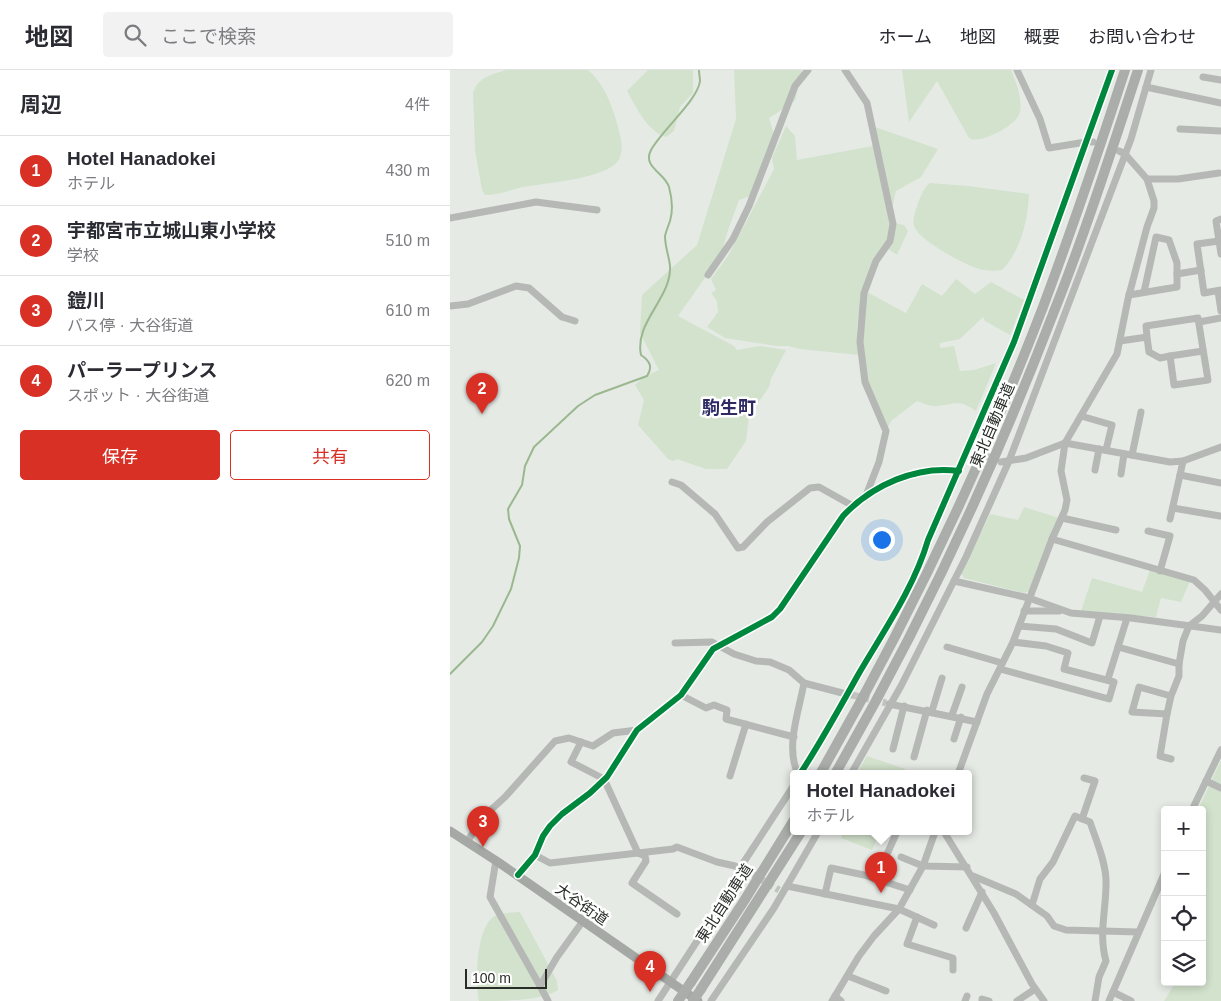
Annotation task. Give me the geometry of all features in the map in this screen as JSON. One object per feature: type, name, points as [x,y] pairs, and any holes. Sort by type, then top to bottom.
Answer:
[{"type":"highway","name":"東北自動車道","points":[[822,770],[868,689],[906,615],[984,451],[1032,335],[1067,241],[1125,70]]},
{"type":"highway","name":"東北自動車道","points":[[837,770],[880,695],[919,619],[995,456],[1060,296],[1101,183],[1138,70]]},
{"type":"highway","name":"東北自動車道","points":[[678,1001],[744,901],[790,826]]},
{"type":"highway","name":"東北自動車道","points":[[693,1001],[799,835]]},
{"type":"main road","name":"大谷街道","points":[[450,831],[496,860],[698,1001]]},
{"type":"street","points":[[708,275],[733,239],[749,206],[795,86],[808,70]]},
{"type":"street","points":[[845,70],[867,103],[893,224],[890,241],[876,261],[864,294],[860,342],[865,382],[886,431],[879,462],[864,498]]},
{"type":"street","points":[[1017,70],[1040,119],[1049,148],[1089,142]]},
{"type":"street","points":[[802,770],[850,695],[891,620],[920,563],[959,471],[972,449],[1089,142],[1112,70]]},
{"type":"street","points":[[853,770],[954,581],[1005,462],[1122,153],[1131,139],[1151,70]]},
{"type":"street","points":[[1203,77],[1221,80]]},
{"type":"street","points":[[1146,87],[1221,103]]},
{"type":"street","points":[[1180,129],[1221,130]]},
{"type":"street","points":[[959,770],[987,694],[1013,642],[1052,539],[1062,518],[1067,500],[1062,471],[1065,442],[1117,354],[1129,295],[1154,208],[1154,201],[1147,179],[1122,153]]},
{"type":"street","points":[[1147,179],[1178,179],[1220,172]]},
{"type":"street","points":[[450,218],[536,202],[597,210]]},
{"type":"street","points":[[1221,219],[1216,221],[1221,254]]},
{"type":"street","points":[[1129,295],[1177,287],[1177,263],[1169,240],[1156,237],[1144,292]]},
{"type":"street","points":[[1219,241],[1197,244],[1204,293],[1220,291],[1221,311]]},
{"type":"street","points":[[1177,274],[1201,270]]},
{"type":"street","points":[[450,306],[468,304],[516,286],[529,288],[562,316],[575,320]]},
{"type":"street","points":[[1170,356],[1174,385],[1208,380],[1204,351],[1198,318],[1146,326],[1149,352],[1160,358],[1170,356],[1204,351]]},
{"type":"street","points":[[1199,322],[1221,318]]},
{"type":"street","points":[[1120,340],[1147,337]]},
{"type":"street","points":[[1132,455],[1141,412]]},
{"type":"street","points":[[1081,416],[1112,426],[1095,470]]},
{"type":"street","points":[[1005,462],[1026,458],[1065,442],[1170,462],[1183,461],[1221,447]]},
{"type":"street","points":[[1121,474],[1124,454]]},
{"type":"street","points":[[1170,520],[1183,461]]},
{"type":"street","points":[[518,876],[535,855],[543,836],[550,826],[604,779],[637,730],[681,695],[713,648],[772,617],[780,609],[843,516],[853,506],[893,480],[937,469],[959,471]]},
{"type":"street","points":[[1180,475],[1221,484]]},
{"type":"street","points":[[672,482],[681,485],[715,514],[738,548],[743,547],[767,522],[810,488],[819,487],[853,506]]},
{"type":"street","points":[[1172,508],[1220,516]]},
{"type":"street","points":[[1062,518],[1116,530]]},
{"type":"street","points":[[1148,531],[1170,536],[1160,571]]},
{"type":"street","points":[[1052,539],[1194,580],[1221,610]]},
{"type":"street","points":[[954,581],[1029,598],[1071,613],[1221,630]]},
{"type":"street","points":[[1171,759],[1160,756],[1171,696],[1179,676],[1183,641],[1189,626],[1202,616],[1221,594]]},
{"type":"street","points":[[1024,611],[1065,611]]},
{"type":"street","points":[[1019,626],[1056,630],[1092,643],[1100,616]]},
{"type":"street","points":[[1108,679],[1126,618]]},
{"type":"street","points":[[675,642],[712,642],[734,654],[756,661],[770,662],[789,670],[804,683],[850,695]]},
{"type":"street","points":[[947,647],[1001,666],[1109,699],[1114,682],[1064,668],[1068,654],[1046,646],[1013,642]]},
{"type":"street","points":[[1118,647],[1179,664]]},
{"type":"street","points":[[914,757],[942,678]]},
{"type":"street","points":[[798,770],[794,760],[794,737],[804,683]]},
{"type":"street","points":[[952,715],[962,687]]},
{"type":"street","points":[[1167,714],[1132,712],[1139,687],[1171,696]]},
{"type":"street","points":[[681,695],[706,708],[714,705],[727,710],[726,719],[794,737]]},
{"type":"street","points":[[888,703],[952,715],[977,722]]},
{"type":"street","points":[[893,749],[904,706]]},
{"type":"street","points":[[954,739],[961,717]]},
{"type":"street","points":[[730,776],[746,724]]},
{"type":"street","points":[[467,842],[483,817],[505,797],[556,741],[569,738],[593,746],[613,733],[637,730]]},
{"type":"street","points":[[581,742],[571,762],[604,779],[638,853],[645,856],[646,861],[632,883],[678,914]]},
{"type":"street","points":[[1194,806],[1221,750]]},
{"type":"street","points":[[1082,819],[1095,781],[1084,778]]},
{"type":"street","points":[[1206,781],[1221,788]]},
{"type":"street","points":[[658,1001],[718,909],[740,868],[790,791]]},
{"type":"street","points":[[1032,905],[1040,879],[1053,862],[1075,816],[1090,822],[1105,870],[1106,880],[1102,930],[1106,961],[1099,978],[1095,1001]]},
{"type":"street","points":[[711,1001],[816,835]]},
{"type":"street","points":[[888,852],[896,835]]},
{"type":"street","points":[[836,999],[848,976],[874,936],[899,909],[923,866],[934,835]]},
{"type":"street","points":[[946,835],[982,892],[1044,1001]]},
{"type":"street","points":[[535,855],[550,863],[677,847],[749,872]]},
{"type":"street","points":[[901,857],[923,866],[967,867]]},
{"type":"street","points":[[496,860],[490,897],[548,1001]]},
{"type":"street","points":[[825,894],[831,868],[864,875],[910,890]]},
{"type":"street","points":[[972,876],[1016,894],[1047,916],[1054,926],[1066,930],[1138,932]]},
{"type":"street","points":[[1109,1001],[1161,881]]},
{"type":"street","points":[[783,889],[825,894],[899,909],[934,925]]},
{"type":"street","points":[[966,928],[982,892]]},
{"type":"street","points":[[917,917],[907,944],[953,958],[953,970]]},
{"type":"street","points":[[540,986],[557,957],[583,921]]},
{"type":"street","points":[[848,976],[886,991]]},
{"type":"street","points":[[1017,1001],[1036,989]]},
{"type":"street","points":[[1113,992],[1132,1001]]},
{"type":"street","points":[[982,1001],[982,999],[989,1001]]},
{"type":"green space","points":[[506,70],[588,70],[602,86],[614,113],[622,146],[618,161],[601,172],[588,176],[485,195],[482,190],[475,150],[473,93],[478,83],[482,80],[490,75]]},
{"type":"green space","points":[[648,70],[693,70],[693,93],[680,107],[674,131],[666,137],[653,130],[638,111],[627,91]]},
{"type":"green space","points":[[734,70],[801,70],[802,72],[795,101],[769,118],[777,144],[756,194],[739,200],[721,255],[678,316],[734,346],[737,350],[760,346],[786,350],[771,379],[769,387],[749,416],[746,441],[727,469],[706,469],[677,459],[673,461],[668,459],[638,425],[644,400],[635,385],[644,377],[659,370],[640,333],[642,295],[697,245],[736,119]]},
{"type":"green space","points":[[902,70],[1011,70],[1020,98],[1019,115],[1004,129],[988,137],[981,139],[969,138],[937,81],[909,122]]},
{"type":"green space","points":[[786,126],[795,136],[797,160],[878,145],[875,127],[938,149],[921,177],[896,191],[889,222],[904,225],[908,231],[897,255],[885,247],[862,295],[857,328],[859,355],[725,338],[707,327],[718,312],[717,301],[711,293],[716,290],[711,279],[728,256],[774,169],[772,158]]},
{"type":"green space","points":[[930,183],[1029,194],[1025,224],[1019,244],[1002,270],[993,271],[976,268],[946,253],[919,234],[914,225],[914,216],[923,192]]},
{"type":"green space","points":[[956,279],[975,294],[991,282],[1024,300],[1010,335],[985,321],[983,317],[960,339],[940,343],[940,348],[954,346],[960,371],[974,370],[996,363],[976,411],[961,404],[935,406],[917,401],[891,421],[887,429],[864,376],[862,350],[867,292],[906,313],[922,284],[942,296]]},
{"type":"green space","points":[[1024,507],[1059,518],[1029,591],[1024,593],[964,578],[961,573],[990,514],[1018,520]]},
{"type":"green space","points":[[1150,570],[1190,581],[1181,602],[1161,598],[1156,617],[1081,611],[1092,578],[1142,592]]},
{"type":"green space","points":[[867,756],[905,769],[905,770],[859,770]]},
{"type":"green space","points":[[1221,760],[1221,1001],[1164,1001],[1173,986],[1206,986],[1206,806],[1200,806]]},
{"type":"green space","points":[[842,835],[879,835],[872,850],[841,838]]},
{"type":"green space","points":[[520,912],[557,981],[558,990],[551,994],[532,998],[479,1001],[477,981],[478,956],[487,924],[496,915]]},
{"type":"waterway","points":[[450,674],[482,642],[493,626],[511,589],[520,546],[509,519],[508,509],[522,485],[525,466],[534,447],[578,406],[595,395],[647,376],[649,373],[650,364],[641,355],[640,343],[643,332],[669,278],[670,266],[665,236],[672,209],[667,182],[649,161],[649,156],[656,142],[698,89],[700,81],[699,70]]},
{"type":"tunnel","points":[[975,451],[996,460]]},
{"type":"tunnel","points":[[852,695],[886,703]]},
{"type":"tunnel","points":[[749,872],[779,890]]},
{"type":"cycle path","points":[[803,770],[823,738],[915,575],[928,540],[1014,342],[1112,70]]},
{"type":"cycle path","points":[[518,875],[535,855],[543,836],[550,826],[607,777],[637,730],[681,695],[713,649],[772,617],[780,609],[843,516],[855,505],[881,487],[911,474],[927,471],[959,471]]},
{"type":"place","name":"宇都宮市立城山東小学校","points":[[482,414]]},
{"type":"place","name":"鎧川","points":[[483,847]]},
{"type":"place","name":"Hotel Hanadokei","points":[[881,893]]},
{"type":"place","name":"パーラープリンス","points":[[650,992]]},
{"type":"district","name":"駒生町","points":[[729,408]]}]
